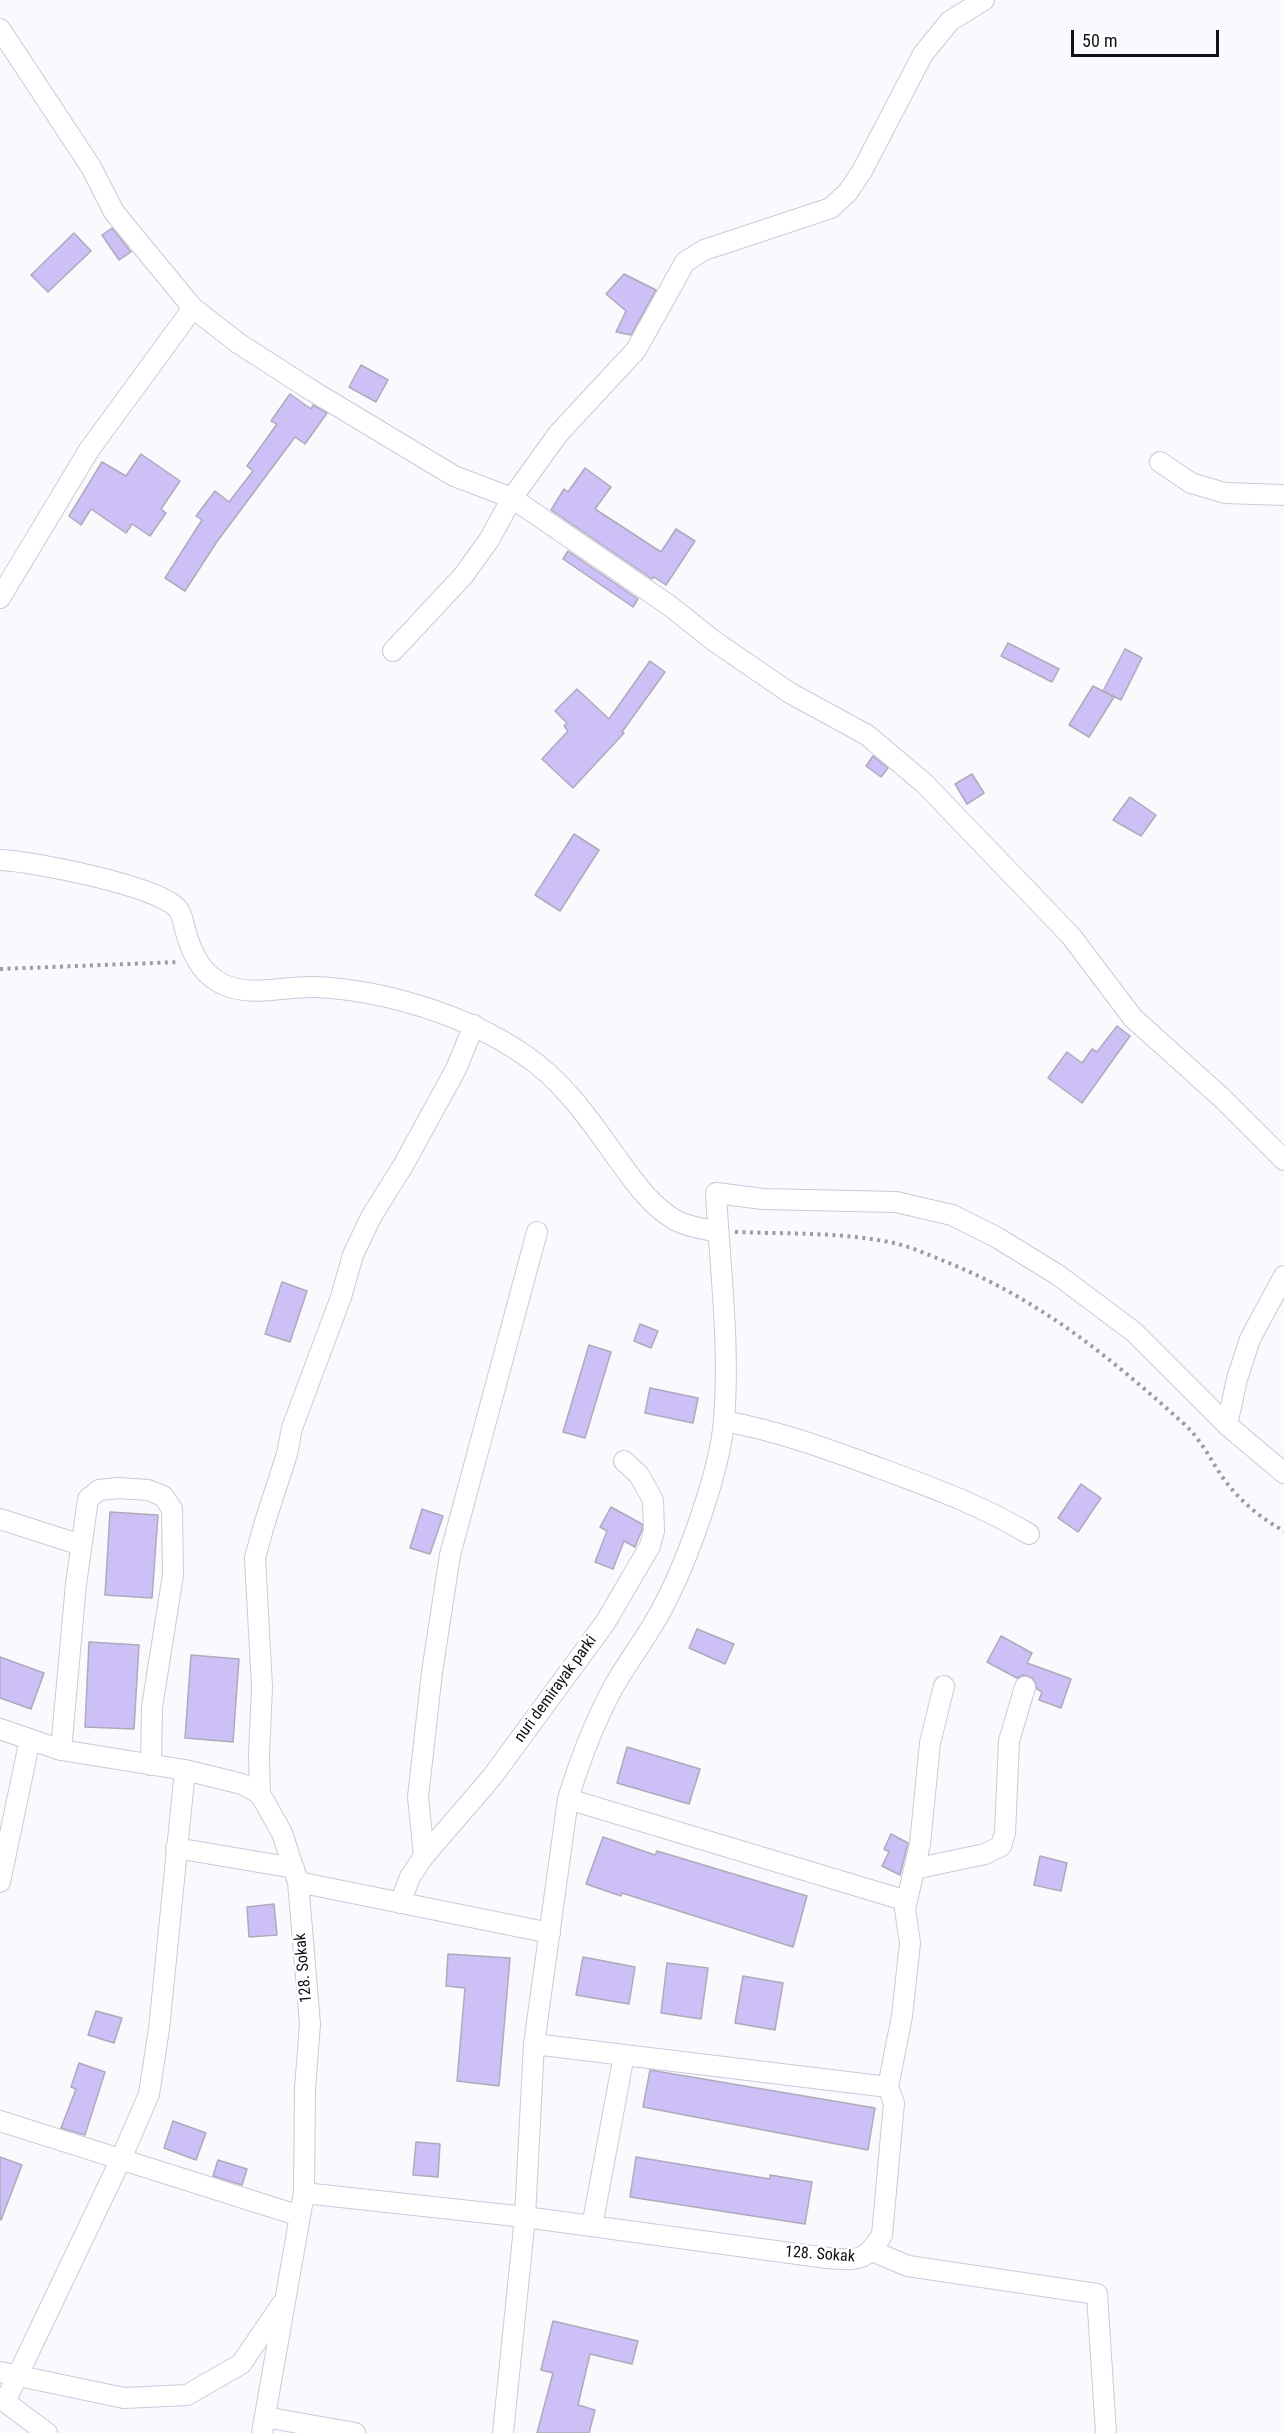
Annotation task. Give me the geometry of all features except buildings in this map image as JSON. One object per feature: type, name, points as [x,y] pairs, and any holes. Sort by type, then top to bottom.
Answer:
[{"type":"street","points":[[393,651],[463,576],[489,540],[512,498],[558,434],[636,350],[685,262],[704,250],[831,208],[848,192],[862,171],[923,54],[950,21],[984,0]]},
{"type":"street","points":[[0,28],[91,167],[114,212],[193,308],[274,367],[443,470],[512,498],[670,606],[714,641],[780,686],[867,735],[925,784],[1071,936],[1133,1018],[1222,1098],[1284,1160]]},
{"type":"street","points":[[0,598],[90,450],[193,308]]},
{"type":"street","points":[[1160,462],[1191,483],[1225,493],[1284,495]]},
{"type":"street","points":[[0,860],[20,861],[56,868],[165,899],[179,909],[197,962],[218,982],[234,989],[339,988],[372,993],[474,1025],[526,1056],[556,1082],[585,1113],[641,1191],[655,1206],[676,1220],[718,1232]]},
{"type":"street","points":[[261,1794],[259,1755],[262,1687],[255,1558],[264,1525],[292,1428],[341,1297],[354,1255],[371,1217],[404,1164],[456,1069],[474,1025]]},
{"type":"street","points":[[503,2433],[525,2217],[534,2044],[568,1799],[598,1718],[664,1605],[706,1497],[724,1421],[725,1359],[716,1193],[763,1199],[896,1202],[952,1215],[996,1237],[1058,1275],[1134,1332],[1227,1425],[1284,1473]]},
{"type":"street","points":[[424,1856],[418,1797],[432,1672],[450,1555],[537,1232]]},
{"type":"street","points":[[1227,1425],[1237,1379],[1250,1339],[1284,1276]]},
{"type":"street","points":[[724,1421],[774,1432],[837,1452],[965,1501],[1029,1534]]},
{"type":"street","name":"nuri demirayak parki","points":[[400,1903],[410,1877],[424,1856],[492,1777],[605,1623],[650,1546],[654,1531],[653,1500],[639,1475],[624,1461]]},
{"type":"street","points":[[61,1750],[81,1545],[88,1499],[99,1490],[118,1488],[148,1490],[163,1496],[172,1509],[173,1575],[152,1707],[151,1765]]},
{"type":"street","points":[[0,1519],[81,1545]]},
{"type":"street","points":[[534,2044],[888,2087],[902,2016],[910,1943],[904,1909],[920,1844],[930,1743],[944,1686]]},
{"type":"street","points":[[914,1869],[985,1854],[1001,1846],[1005,1833],[1009,1741],[1025,1687]]},
{"type":"street","points":[[0,1729],[61,1750],[185,1770],[242,1784],[261,1794]]},
{"type":"street","points":[[0,1882],[30,1739]]},
{"type":"street","points":[[47,2433],[2,2400],[9,2374],[121,2159],[149,2094],[159,2029],[185,1770]]},
{"type":"street","name":"128. Sokak","points":[[261,1794],[282,1833],[296,1875],[310,2024],[305,2089],[304,2193],[264,2425]]},
{"type":"street","points":[[568,1799],[906,1901]]},
{"type":"street","points":[[176,1848],[296,1875],[400,1903],[550,1934]]},
{"type":"street","points":[[592,2226],[624,2055]]},
{"type":"street","name":"128. Sokak","points":[[304,2193],[525,2217],[827,2258],[859,2260],[872,2251],[882,2235],[894,2103],[888,2087]]},
{"type":"street","points":[[0,2121],[300,2216]]},
{"type":"street","points":[[872,2251],[908,2266],[1097,2294],[1106,2433]]},
{"type":"street","points":[[9,2374],[124,2398],[187,2395],[241,2364],[285,2299]]},
{"type":"street","points":[[264,2425],[355,2433]]},
{"type":"path","points":[[0,969],[197,962]]},
{"type":"path","points":[[718,1232],[853,1237],[895,1243],[959,1267],[1022,1298],[1082,1336],[1185,1425],[1204,1446],[1238,1495],[1270,1524],[1284,1531]]}]
